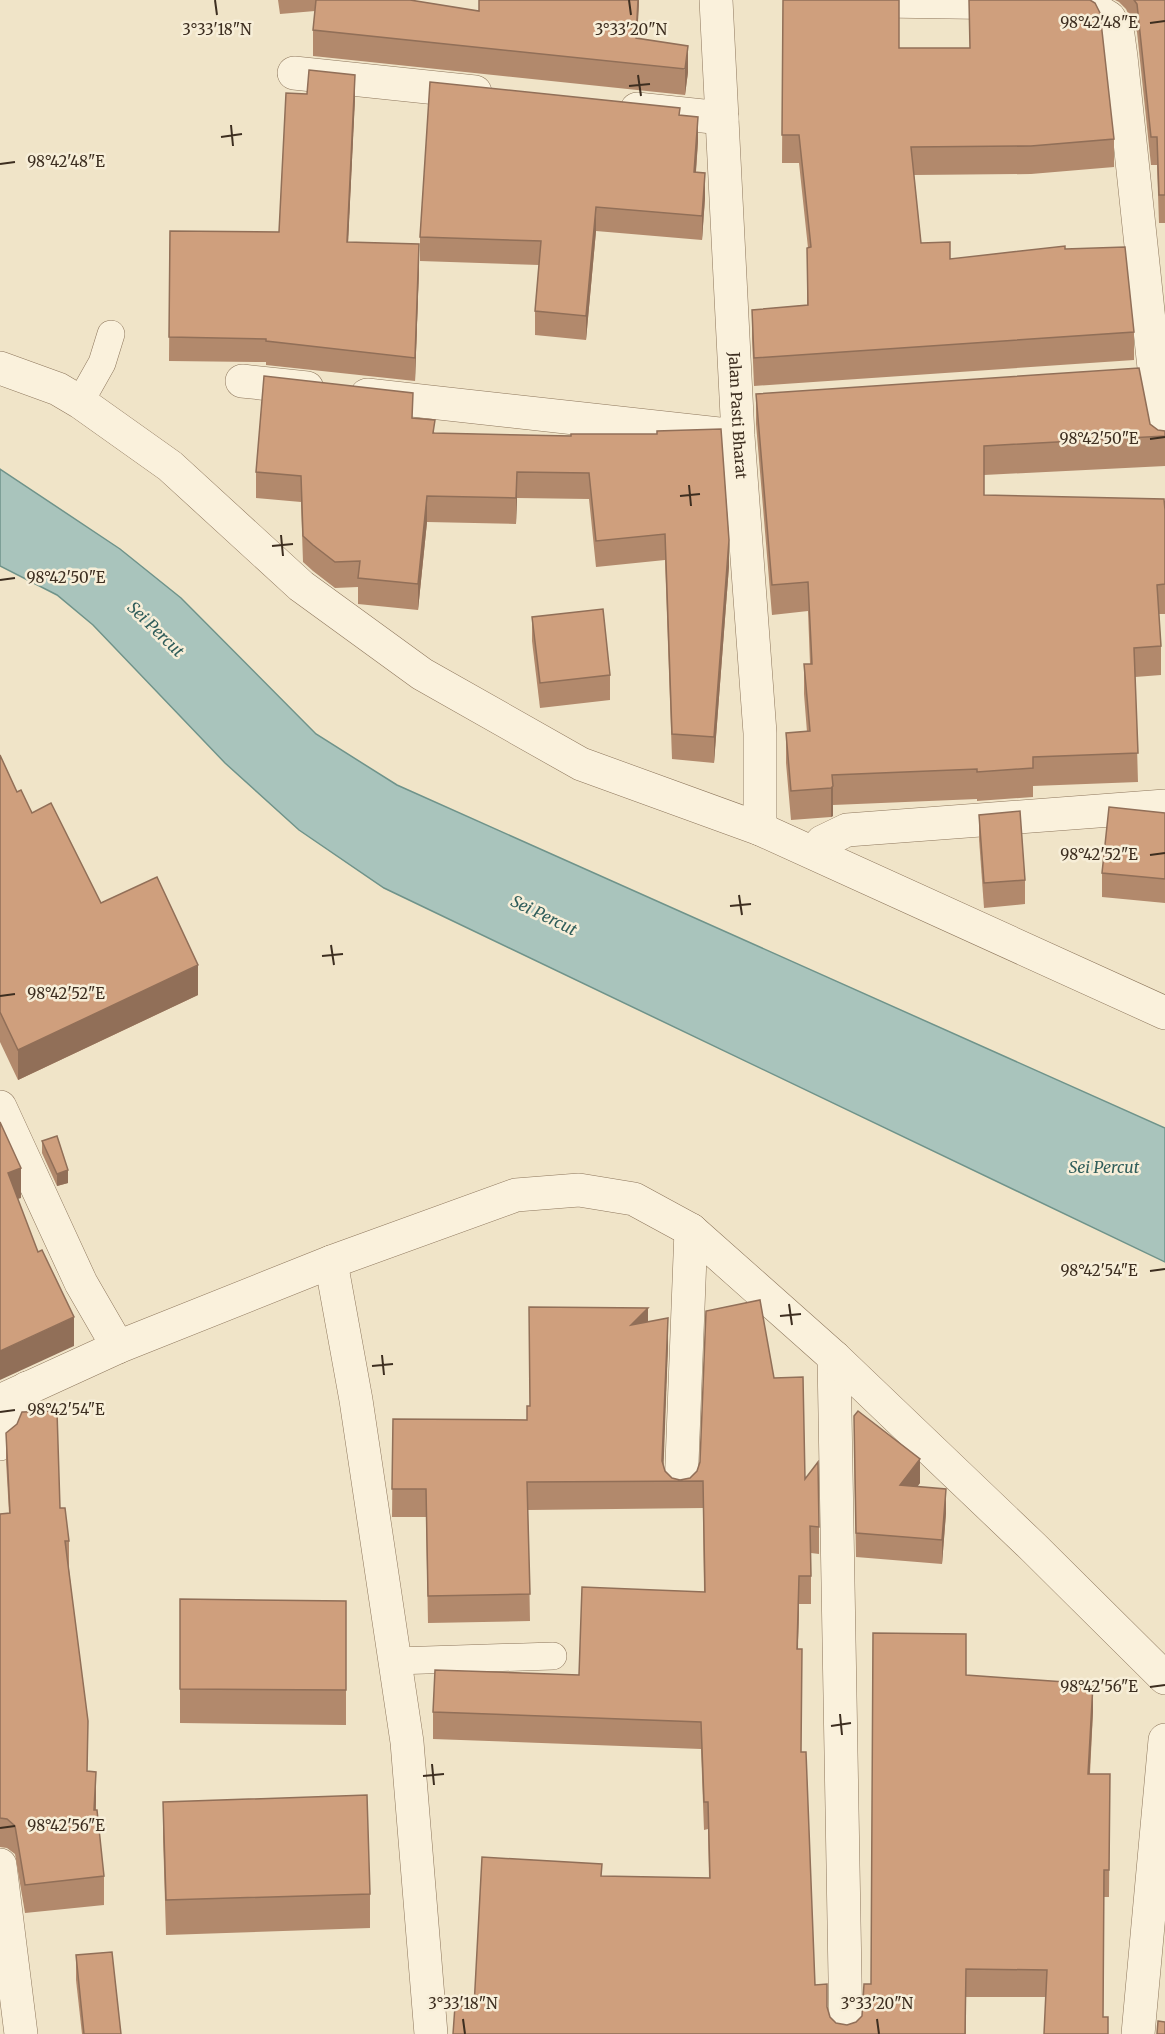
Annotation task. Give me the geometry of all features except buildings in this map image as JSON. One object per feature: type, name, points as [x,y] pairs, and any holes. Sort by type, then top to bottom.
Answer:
[{"type":"street","name":"Jalan Pasti Bharat","points":[[716,0],[738,421],[760,733],[760,829]]},
{"type":"street","points":[[813,0],[1059,5],[1093,8],[1109,18],[1118,34],[1153,236],[1155,377],[1165,442]]},
{"type":"street","points":[[294,74],[508,96]]},
{"type":"street","points":[[603,106],[722,118]]},
{"type":"street","points":[[0,368],[58,389],[81,402],[170,466],[301,586],[422,674],[581,764],[760,829],[815,852],[1165,1013]]},
{"type":"street","points":[[1120,380],[1155,377]]},
{"type":"street","points":[[242,381],[738,421],[772,404]]},
{"type":"street","points":[[815,852],[822,842],[847,830],[1165,806]]},
{"type":"street","points":[[0,1107],[81,1283],[118,1347]]},
{"type":"street","points":[[0,1444],[14,1394],[118,1347],[331,1262],[516,1195],[579,1190],[634,1198],[691,1230],[834,1357],[1033,1546],[1165,1678]]},
{"type":"street","points":[[681,1490],[691,1230]]},
{"type":"street","points":[[331,1262],[356,1400],[407,1743],[431,2034]]},
{"type":"street","points":[[834,1357],[846,2034]]},
{"type":"street","points":[[1138,2034],[1165,1740]]},
{"type":"street","points":[[0,1865],[21,2034]]},
{"type":"lane","points":[[81,402],[102,363],[111,334]]},
{"type":"lane","points":[[394,1661],[553,1656]]},
{"type":"water","name":"Sei Percut","points":[[0,469],[120,549],[181,598],[316,734],[397,785],[1165,1128],[1165,1262],[384,888],[299,830],[225,763],[93,625],[57,595],[0,566]]}]
